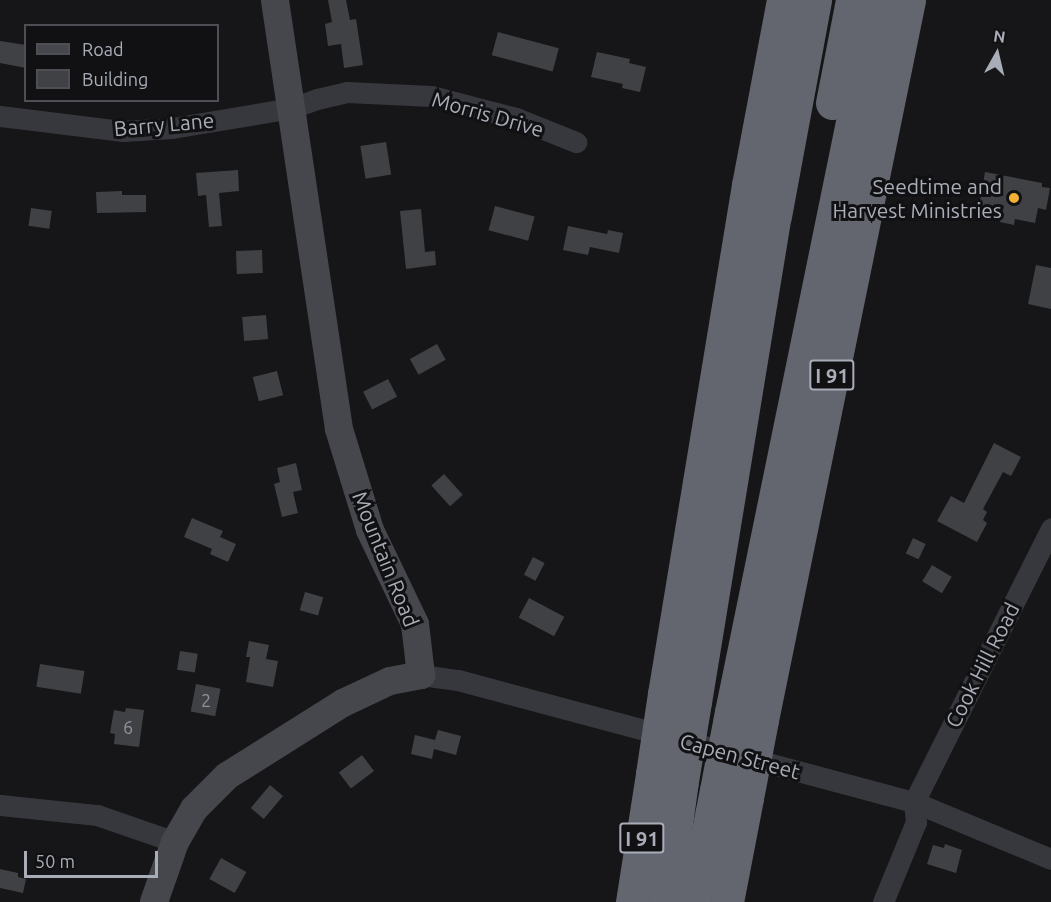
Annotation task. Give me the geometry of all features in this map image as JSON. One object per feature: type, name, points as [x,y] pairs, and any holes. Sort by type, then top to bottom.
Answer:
[{"type":"highway","name":"I 91","points":[[632,902],[667,778],[680,698],[748,185],[783,0]]},
{"type":"highway","points":[[748,382],[789,135],[815,0]]},
{"type":"highway","points":[[680,698],[748,382],[770,293],[828,0]]},
{"type":"highway","points":[[786,444],[819,184],[852,0]]},
{"type":"highway","points":[[694,902],[877,0]]},
{"type":"highway","points":[[906,15],[927,0]]},
{"type":"highway","name":"I 91","points":[[727,902],[906,15]]},
{"type":"highway","points":[[665,902],[667,778]]},
{"type":"street","name":"Mountain Road","points":[[275,0],[339,429],[370,530],[415,624],[421,675]]},
{"type":"street","name":"Morris Drive","points":[[292,108],[347,92],[431,96],[516,118],[576,142]]},
{"type":"street","name":"Barry Lane","points":[[0,116],[123,131],[172,128],[292,108]]},
{"type":"street","name":"Cook Hill Road","points":[[914,802],[1051,528]]},
{"type":"street","name":"Capen Street","points":[[421,675],[458,680],[914,802],[1051,859]]},
{"type":"street","points":[[154,902],[175,842],[194,809],[227,776],[343,703],[390,681],[421,675]]},
{"type":"street","points":[[883,902],[916,822],[914,802]]},
{"type":"street","points":[[0,805],[97,815],[175,842]]},
{"type":"building","points":[[328,0],[346,0],[350,20],[356,19],[363,65],[344,68],[341,44],[328,46],[325,24],[332,22]]},
{"type":"building","points":[[498,32],[559,48],[553,71],[492,55]]},
{"type":"building","points":[[0,41],[24,45],[24,68],[0,63]]},
{"type":"building","points":[[597,52],[630,59],[629,63],[646,67],[640,92],[622,88],[623,84],[591,77]]},
{"type":"building","points":[[386,142],[391,175],[365,179],[360,146]]},
{"type":"building","points":[[238,170],[239,191],[219,193],[222,226],[209,227],[206,195],[198,196],[196,173]]},
{"type":"building","name":"Seedtime and Harvest Ministries","points":[[985,172],[1042,183],[1042,187],[1050,188],[1046,210],[1038,208],[1035,223],[1015,219],[1014,225],[1000,222],[1001,217],[978,213]]},
{"type":"building","points":[[122,191],[122,195],[146,195],[146,212],[97,213],[96,192]]},
{"type":"building","points":[[495,206],[535,217],[528,241],[489,230]]},
{"type":"building","points":[[31,208],[52,211],[49,229],[28,226]]},
{"type":"building","points":[[421,209],[425,252],[435,251],[436,265],[406,269],[400,211]]},
{"type":"building","points":[[568,226],[607,234],[608,230],[623,233],[619,253],[590,247],[588,255],[563,250]]},
{"type":"building","points":[[262,250],[263,273],[237,274],[236,251]]},
{"type":"building","points":[[1036,265],[1051,268],[1051,309],[1028,304]]},
{"type":"building","points":[[266,315],[268,339],[244,341],[242,317]]},
{"type":"building","points":[[437,344],[446,360],[419,375],[410,359]]},
{"type":"building","points":[[277,371],[283,395],[259,401],[253,377]]},
{"type":"building","points":[[388,379],[397,397],[372,410],[363,392]]},
{"type":"building","points":[[994,443],[1021,457],[1011,476],[1003,472],[983,509],[987,512],[983,520],[987,523],[977,542],[937,521],[951,496],[964,503]]},
{"type":"building","points":[[296,463],[302,490],[293,492],[298,513],[282,517],[274,484],[280,482],[277,468]]},
{"type":"building","points":[[444,474],[463,495],[450,506],[431,485]]},
{"type":"building","points":[[192,518],[223,531],[220,537],[236,544],[228,562],[210,554],[212,549],[184,537]]},
{"type":"building","points":[[913,538],[926,544],[919,559],[906,553]]},
{"type":"building","points":[[533,557],[545,563],[536,581],[524,575]]},
{"type":"building","points":[[932,565],[952,577],[942,593],[922,581]]},
{"type":"building","points":[[305,592],[323,597],[318,616],[300,610]]},
{"type":"building","points":[[529,598],[564,617],[554,636],[519,617]]},
{"type":"building","points":[[249,641],[269,645],[266,659],[278,661],[273,687],[246,682],[250,657],[246,657]]},
{"type":"building","points":[[180,651],[198,654],[195,673],[177,670]]},
{"type":"building","points":[[40,664],[84,671],[81,694],[36,687]]},
{"type":"building","points":[[196,684],[221,689],[215,716],[191,711]]},
{"type":"building","points":[[126,708],[144,710],[139,747],[114,744],[115,734],[110,733],[114,710],[125,712]]},
{"type":"building","points":[[438,730],[461,736],[456,755],[434,749],[432,759],[411,754],[415,735],[435,740]]},
{"type":"building","points":[[362,755],[374,771],[351,788],[339,772]]},
{"type":"building","points":[[270,785],[283,796],[264,819],[251,808]]},
{"type":"building","points":[[945,844],[962,850],[956,873],[927,864],[933,845],[944,848]]},
{"type":"building","points":[[221,858],[246,872],[235,893],[209,879]]},
{"type":"building","points":[[0,869],[18,873],[18,877],[26,879],[23,893],[0,888]]},
{"type":"place","name":"Seedtime and Harvest Ministries","points":[[1014,198]]}]
